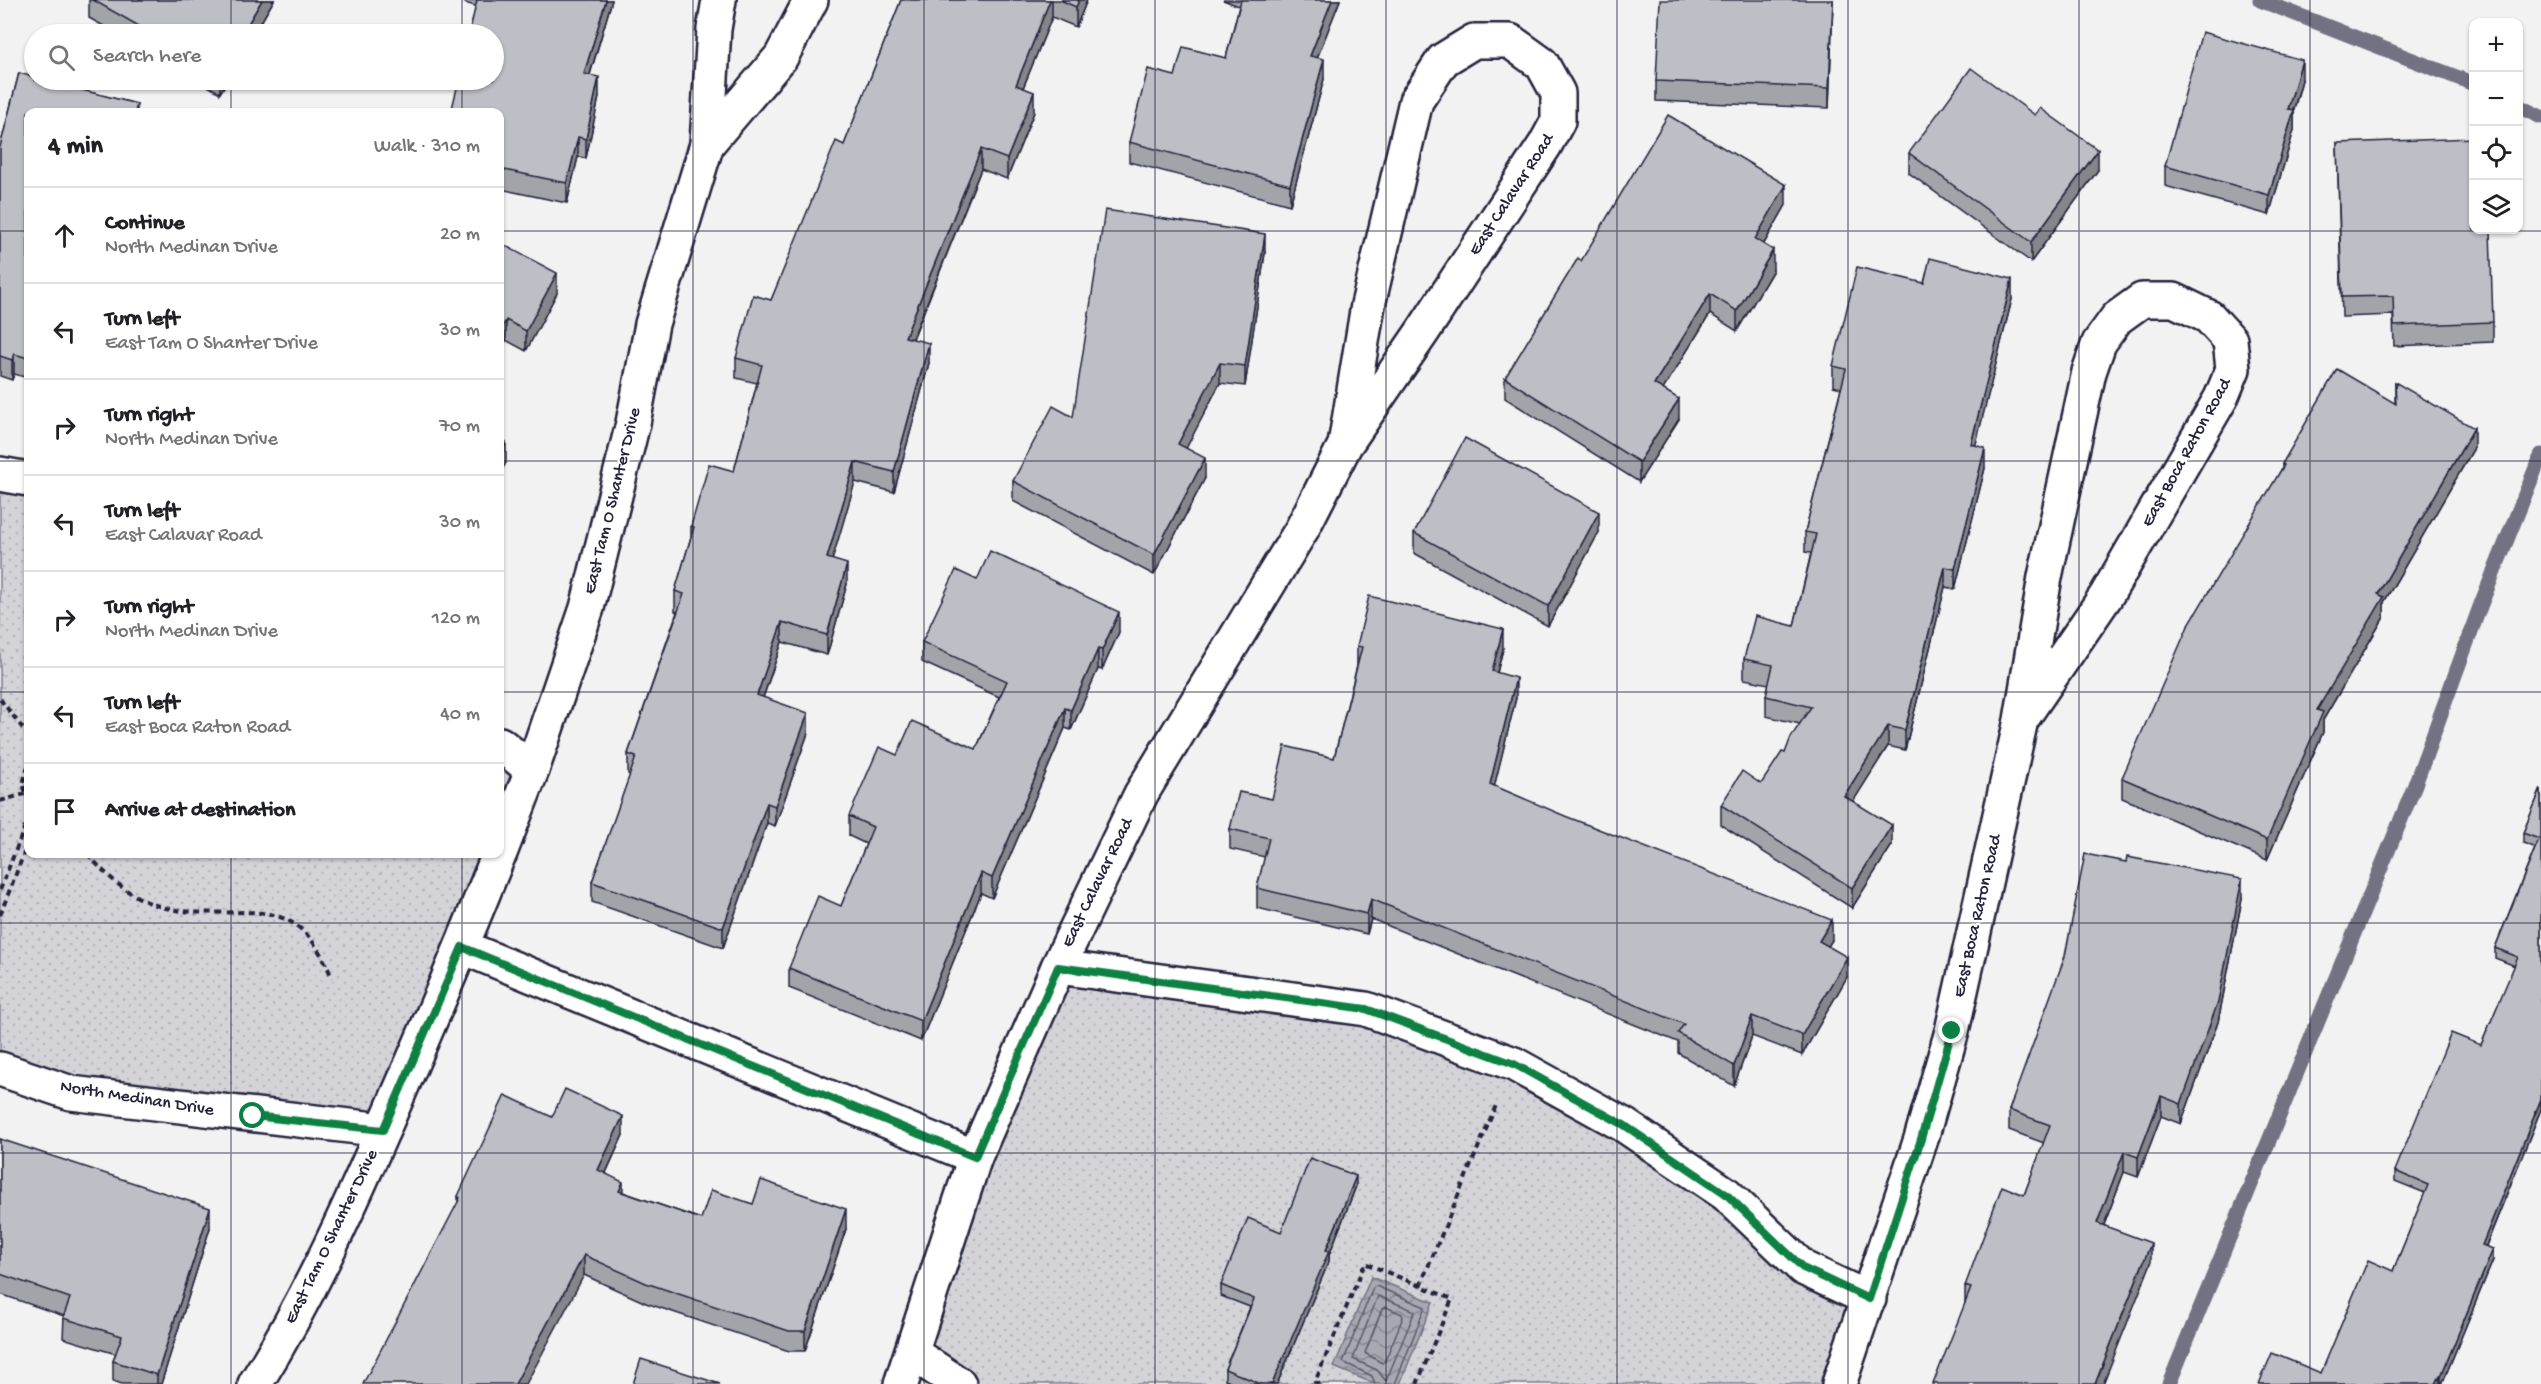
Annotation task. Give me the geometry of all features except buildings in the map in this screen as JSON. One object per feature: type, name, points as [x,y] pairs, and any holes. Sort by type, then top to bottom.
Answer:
[{"type":"street","name":"East Tam O Shanter Drive","points":[[504,840],[532,770],[587,608],[633,423],[652,324],[707,144],[714,29],[720,0]]},
{"type":"street","name":"East Tam O Shanter Drive","points":[[707,144],[781,57],[811,0]]},
{"type":"street","name":"East Calavar Road","points":[[901,1384],[975,1157],[1058,967],[1141,794],[1302,529],[1346,445],[1423,332],[1558,121],[1558,93],[1542,64],[1510,41],[1474,41],[1443,60],[1416,101],[1368,306],[1346,445]]},
{"type":"street","name":"East Boca Raton Road","points":[[1839,1384],[1921,1139],[1952,1031],[2021,720],[2045,578],[2089,372],[2099,343],[2117,318],[2142,300],[2174,300],[2209,317],[2230,340],[2233,369],[2221,398],[2106,596],[2021,720]]},
{"type":"street","points":[[0,474],[24,478]]},
{"type":"street","points":[[504,747],[532,770]]},
{"type":"street","name":"East Tam O Shanter Drive","points":[[255,1384],[290,1327],[346,1216],[462,947],[497,858]]},
{"type":"street","points":[[462,947],[975,1157]]},
{"type":"street","points":[[1058,967],[1366,1009],[1514,1064],[1624,1125],[1726,1194],[1803,1268],[1869,1299]]},
{"type":"street","name":"North Medinan Drive","points":[[0,1069],[71,1093],[383,1130]]},
{"type":"street","points":[[912,1353],[959,1384]]},
{"type":"path","points":[[0,699],[24,730]]},
{"type":"path","points":[[0,801],[24,797]]},
{"type":"path","points":[[0,890],[24,829]]},
{"type":"path","points":[[0,915],[24,853]]},
{"type":"path","points":[[92,858],[118,884],[160,906],[194,911],[264,912],[294,924],[312,939],[324,957],[332,978]]},
{"type":"path","points":[[1420,1286],[1514,1064]]},
{"type":"path","points":[[1320,1384],[1315,1382],[1365,1263],[1452,1299],[1417,1384]]},
{"type":"shaded area","points":[[0,474],[24,478],[24,858],[497,858],[383,1130],[0,1069]]},
{"type":"shaded area","points":[[504,747],[532,770],[504,843]]},
{"type":"shaded area","points":[[1058,967],[1366,1009],[1514,1064],[1869,1299],[1839,1384],[957,1384],[912,1353]]},
{"type":"water","points":[[1371,1277],[1433,1302],[1400,1384],[1375,1384],[1334,1367]]},
{"type":"waterway","points":[[2260,0],[2469,82]]},
{"type":"waterway","points":[[2523,108],[2541,117]]},
{"type":"waterway","points":[[2169,1384],[2413,790],[2481,604],[2541,455]]},
{"type":"route","points":[[253,1116],[383,1130],[462,947],[975,1157],[1058,967],[1366,1009],[1514,1064],[1624,1125],[1726,1194],[1803,1268],[1869,1299],[1921,1139],[1952,1031]]}]
